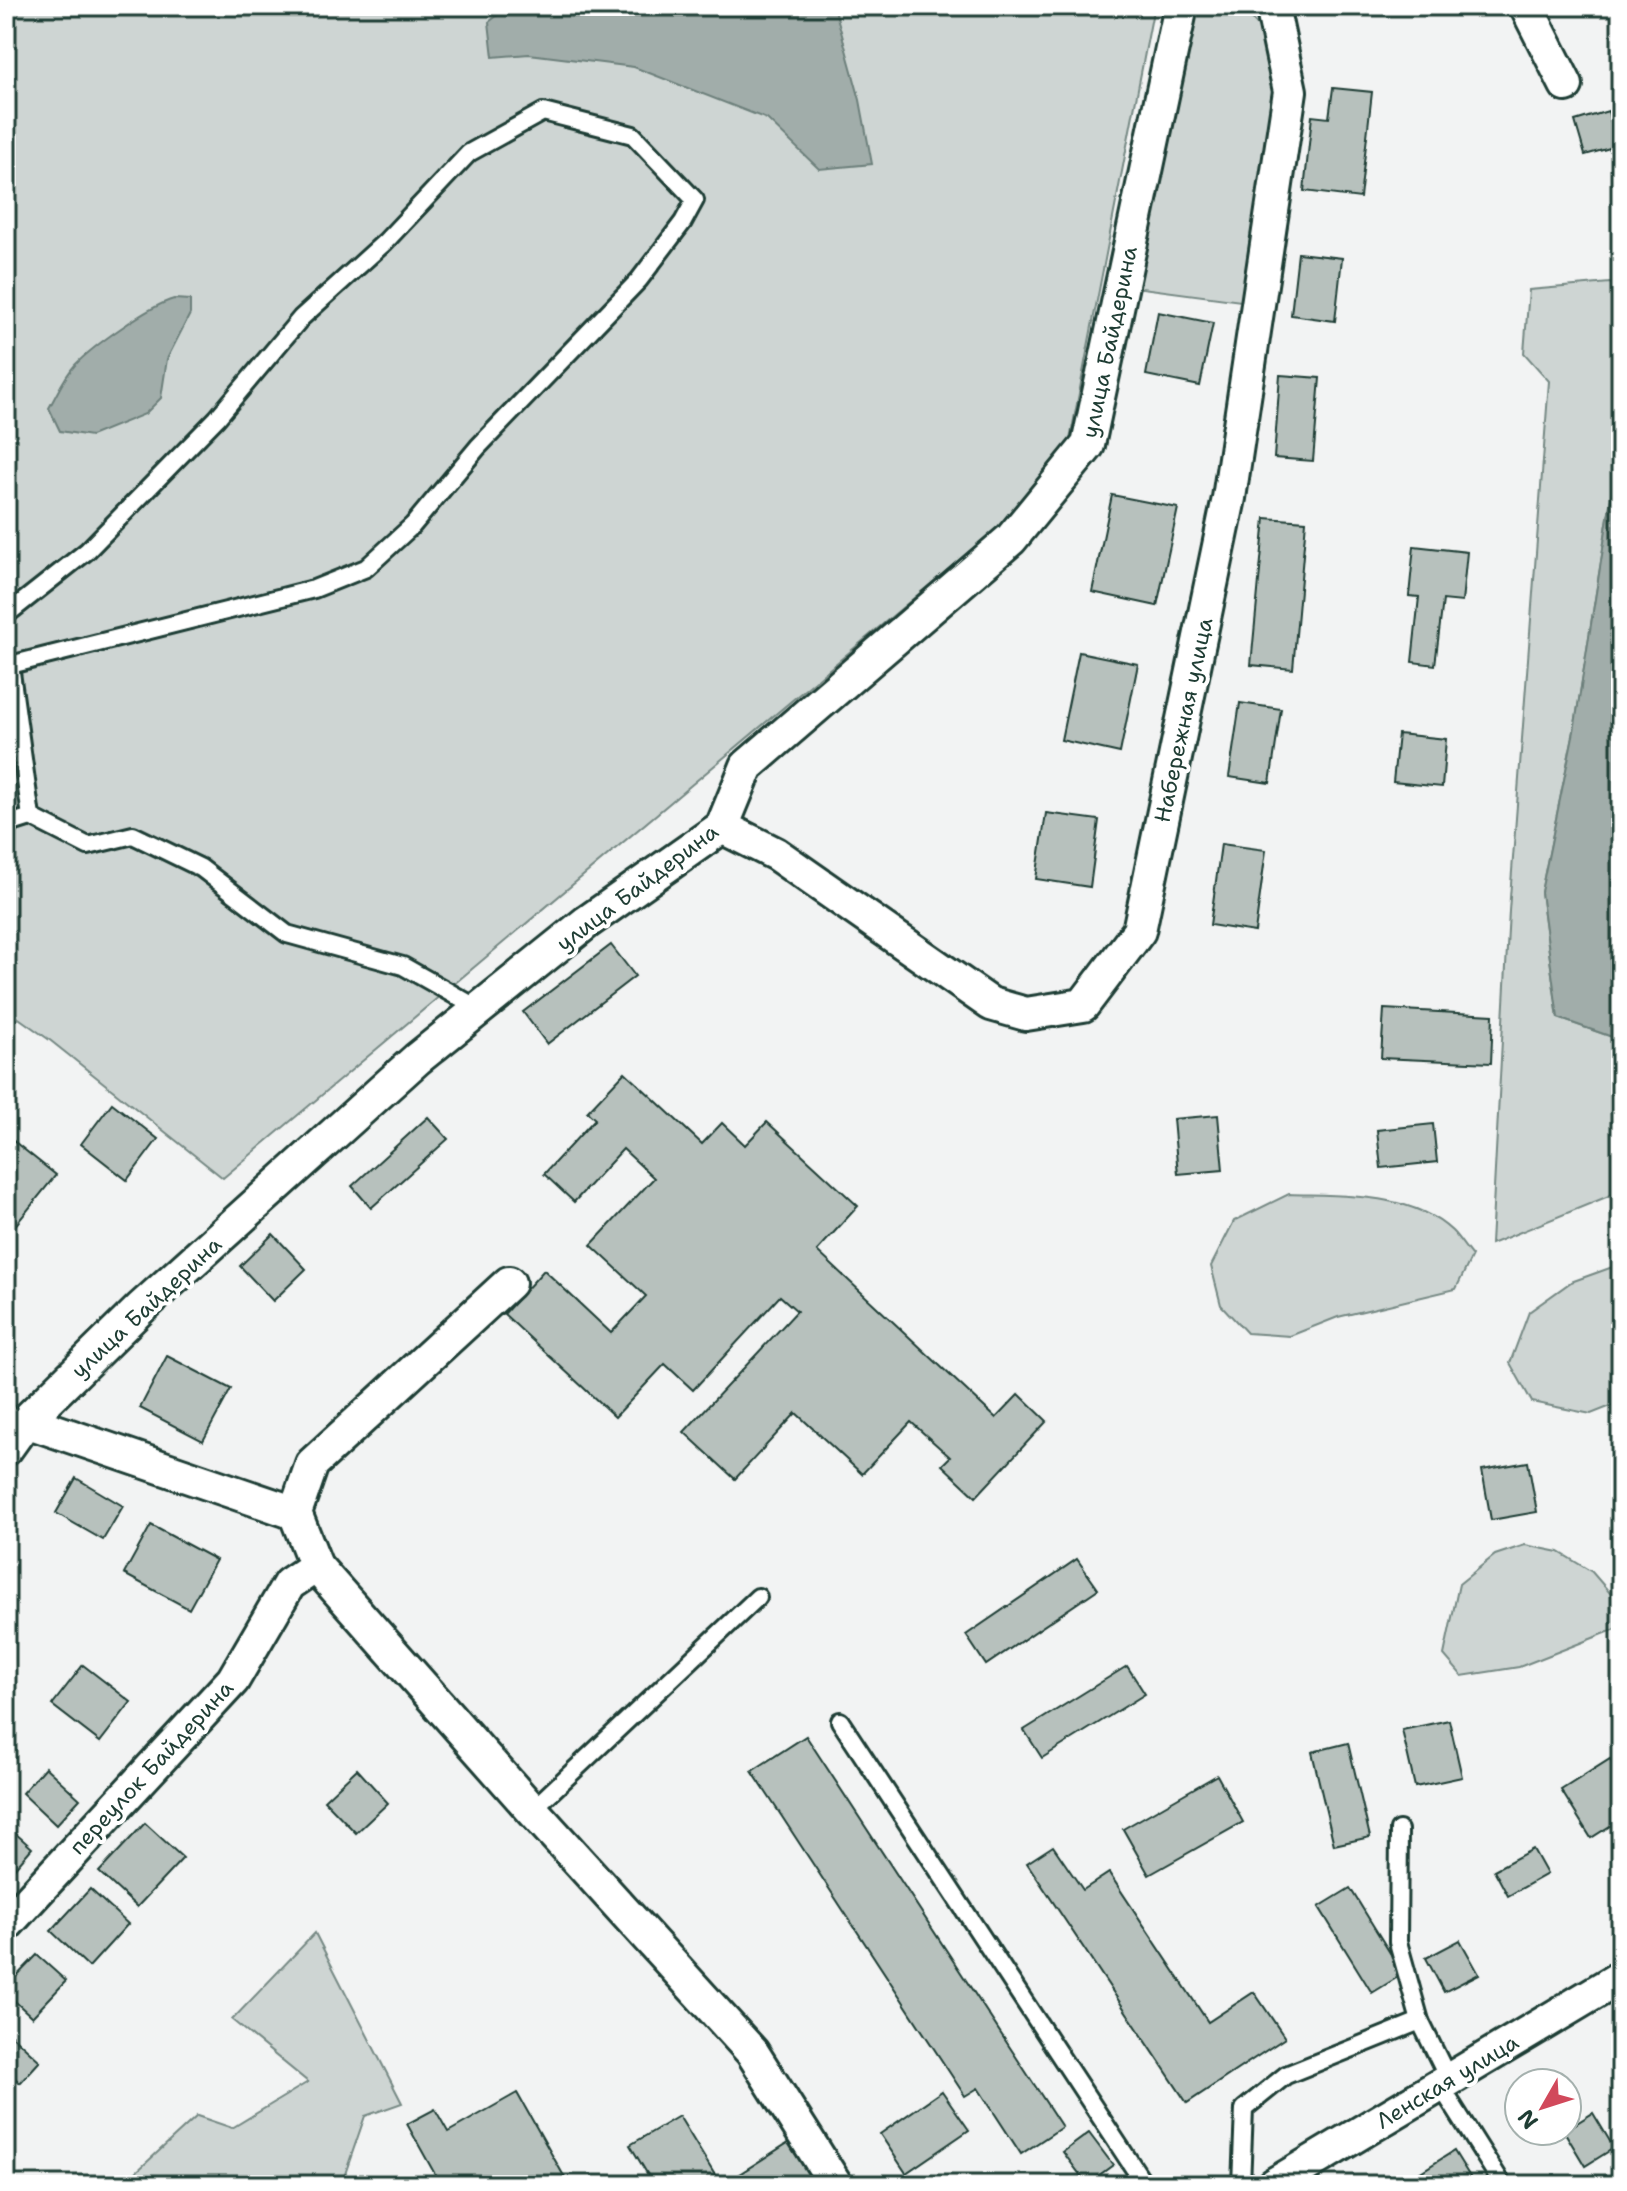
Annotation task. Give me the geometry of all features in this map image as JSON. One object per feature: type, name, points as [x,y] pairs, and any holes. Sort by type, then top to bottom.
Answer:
[{"type":"street","name":"улица Байдерина","points":[[6,1449],[26,1421],[141,1308],[417,1059],[587,922],[722,827],[747,766],[1011,539],[1088,445],[1181,6]]},
{"type":"street","name":"Набережная улица","points":[[722,827],[776,854],[991,1004],[1026,1014],[1083,1005],[1139,931],[1229,498],[1290,91],[1272,6]]},
{"type":"street","points":[[1526,6],[1566,85]]},
{"type":"street","points":[[509,1283],[312,1464],[295,1513],[316,1566],[752,2052],[836,2185]]},
{"type":"street","points":[[26,1421],[295,1513]]},
{"type":"street","name":"переулок Байдерина","points":[[6,1925],[233,1680],[289,1584],[316,1566]]},
{"type":"street","name":"Ленская улица","points":[[1273,2185],[1621,1977]]},
{"type":"lane","points":[[6,615],[87,551],[217,418],[301,318],[385,242],[469,153],[543,112],[633,135],[695,200],[683,222],[639,280],[478,447],[413,525],[366,568],[314,589],[8,663],[31,817]]},
{"type":"lane","points":[[6,825],[31,817],[88,846],[133,835],[201,868],[287,934],[403,966],[479,1009]]},
{"type":"lane","points":[[532,1810],[758,1597]]},
{"type":"lane","points":[[840,1721],[1145,2185]]},
{"type":"lane","points":[[1399,1830],[1398,1942],[1420,2021],[1445,2082],[1503,2185]]},
{"type":"lane","points":[[1241,2185],[1244,2109],[1286,2075],[1420,2021]]},
{"type":"shaded area","points":[[6,6],[1154,6],[1070,440],[1001,525],[223,1178],[51,1041],[6,1009]]},
{"type":"shaded area","points":[[509,6],[834,6],[860,100],[872,164],[819,169],[767,119],[634,67],[529,54],[493,57],[489,22]]},
{"type":"shaded area","points":[[1193,6],[1241,6],[1265,35],[1279,91],[1248,302],[1134,287]]},
{"type":"shaded area","points":[[1610,283],[1621,291],[1621,477],[1613,486],[1574,731],[1541,892],[1558,1018],[1621,1040],[1621,1191],[1491,1244],[1509,911],[1549,381],[1524,353],[1529,290]]},
{"type":"shaded area","points":[[174,299],[190,300],[190,314],[167,359],[161,398],[145,414],[91,436],[60,431],[49,408],[75,365],[122,328]]},
{"type":"shaded area","points":[[1621,477],[1621,1040],[1558,1018],[1541,892],[1574,731],[1613,486]]},
{"type":"shaded area","points":[[1289,1194],[1353,1196],[1417,1209],[1452,1231],[1472,1256],[1456,1289],[1338,1317],[1290,1336],[1247,1333],[1221,1305],[1211,1266],[1234,1221]]},
{"type":"shaded area","points":[[1621,1264],[1621,1402],[1591,1414],[1532,1402],[1510,1363],[1529,1312],[1571,1282]]},
{"type":"shaded area","points":[[1525,1545],[1559,1552],[1592,1572],[1617,1601],[1621,1627],[1519,1667],[1462,1676],[1444,1655],[1459,1584],[1495,1555]]},
{"type":"shaded area","points":[[315,1933],[402,2103],[365,2116],[344,2177],[302,2185],[139,2185],[134,2174],[197,2116],[232,2128],[308,2082],[232,2020]]},
{"type":"building","points":[[1333,88],[1372,92],[1360,198],[1304,191],[1312,116],[1329,118]]},
{"type":"building","points":[[1608,111],[1617,146],[1585,155],[1575,121]]},
{"type":"building","points":[[1298,253],[1342,258],[1335,321],[1291,315]]},
{"type":"building","points":[[1158,312],[1213,323],[1200,386],[1146,375]]},
{"type":"building","points":[[1280,375],[1320,378],[1313,461],[1274,458]]},
{"type":"building","points":[[1112,495],[1178,508],[1157,606],[1092,592]]},
{"type":"building","points":[[1265,518],[1306,521],[1293,669],[1251,665]]},
{"type":"building","points":[[1414,546],[1467,552],[1462,602],[1443,600],[1435,665],[1412,662],[1419,597],[1409,596]]},
{"type":"building","points":[[1079,652],[1138,664],[1120,753],[1061,740]]},
{"type":"building","points":[[1240,703],[1281,709],[1270,783],[1229,777]]},
{"type":"building","points":[[1398,734],[1446,739],[1442,787],[1393,782]]},
{"type":"building","points":[[1046,813],[1099,820],[1090,887],[1036,879]]},
{"type":"building","points":[[1221,844],[1266,850],[1255,932],[1210,925]]},
{"type":"building","points":[[611,945],[635,976],[547,1044],[523,1012]]},
{"type":"building","points":[[1384,1009],[1493,1015],[1491,1063],[1381,1058]]},
{"type":"building","points":[[625,1072],[702,1144],[722,1123],[745,1145],[767,1122],[858,1206],[817,1251],[996,1418],[1019,1394],[1047,1421],[976,1497],[942,1465],[950,1457],[911,1422],[862,1474],[796,1413],[735,1479],[684,1432],[797,1311],[780,1296],[693,1390],[665,1364],[615,1417],[504,1314],[544,1270],[611,1333],[646,1296],[591,1245],[654,1178],[623,1149],[574,1202],[544,1174],[595,1119],[587,1112]]},
{"type":"building","points":[[112,1103],[158,1139],[127,1180],[81,1144]]},
{"type":"building","points":[[1218,1115],[1223,1170],[1178,1174],[1173,1119]]},
{"type":"building","points":[[428,1117],[448,1139],[371,1208],[352,1186]]},
{"type":"building","points":[[1433,1124],[1437,1162],[1381,1168],[1377,1130]]},
{"type":"building","points":[[6,1135],[56,1175],[6,1237]]},
{"type":"building","points":[[273,1234],[306,1269],[273,1301],[240,1266]]},
{"type":"building","points":[[167,1356],[231,1389],[203,1441],[140,1408]]},
{"type":"building","points":[[1528,1462],[1537,1512],[1491,1520],[1482,1470]]},
{"type":"building","points":[[76,1478],[123,1506],[103,1540],[56,1513]]},
{"type":"building","points":[[151,1525],[216,1560],[189,1609],[124,1574]]},
{"type":"building","points":[[1077,1559],[1098,1589],[986,1665],[966,1635]]},
{"type":"building","points":[[83,1665],[131,1702],[100,1742],[52,1705]]},
{"type":"building","points":[[1127,1666],[1145,1694],[1042,1758],[1024,1730]]},
{"type":"building","points":[[1621,1705],[1621,1724],[1613,1710]]},
{"type":"building","points":[[1449,1720],[1462,1777],[1415,1787],[1402,1730]]},
{"type":"building","points":[[806,1736],[1062,2127],[1021,2154],[978,2088],[965,2096],[752,1771]]},
{"type":"building","points":[[1348,1743],[1370,1837],[1334,1845],[1312,1752]]},
{"type":"building","points":[[1610,1759],[1621,1777],[1621,1819],[1591,1838],[1561,1790]]},
{"type":"building","points":[[45,1767],[80,1799],[56,1825],[22,1793]]},
{"type":"building","points":[[357,1769],[388,1803],[356,1833],[324,1800]]},
{"type":"building","points":[[1217,1775],[1243,1822],[1149,1875],[1123,1829]]},
{"type":"building","points":[[145,1823],[183,1858],[137,1907],[99,1872]]},
{"type":"building","points":[[6,1825],[32,1848],[6,1878]]},
{"type":"building","points":[[1053,1846],[1083,1890],[1109,1873],[1208,2022],[1254,1992],[1285,2038],[1187,2103],[1027,1863]]},
{"type":"building","points":[[1533,1849],[1547,1874],[1508,1896],[1494,1870]]},
{"type":"building","points":[[1350,1888],[1403,1974],[1372,1993],[1319,1907]]},
{"type":"building","points":[[90,1889],[128,1924],[89,1967],[51,1931]]},
{"type":"building","points":[[1460,1940],[1479,1974],[1444,1992],[1426,1958]]},
{"type":"building","points":[[37,1955],[66,1981],[32,2017],[6,1993],[6,1987]]},
{"type":"building","points":[[6,2030],[40,2061],[20,2083],[10,2073],[6,2078]]},
{"type":"building","points":[[1621,2048],[1621,2068],[1612,2054]]},
{"type":"building","points":[[942,2091],[969,2130],[906,2173],[880,2134]]},
{"type":"building","points":[[517,2093],[569,2185],[441,2185],[407,2124],[435,2109],[448,2132]]},
{"type":"building","points":[[1593,2113],[1614,2148],[1585,2166],[1574,2147],[1583,2147],[1583,2119]]},
{"type":"building","points":[[679,2116],[721,2185],[654,2185],[630,2145]]},
{"type":"building","points":[[1089,2133],[1113,2165],[1087,2184],[1063,2152]]},
{"type":"building","points":[[791,2141],[819,2185],[722,2185]]},
{"type":"building","points":[[1454,2151],[1475,2185],[1400,2185]]}]
